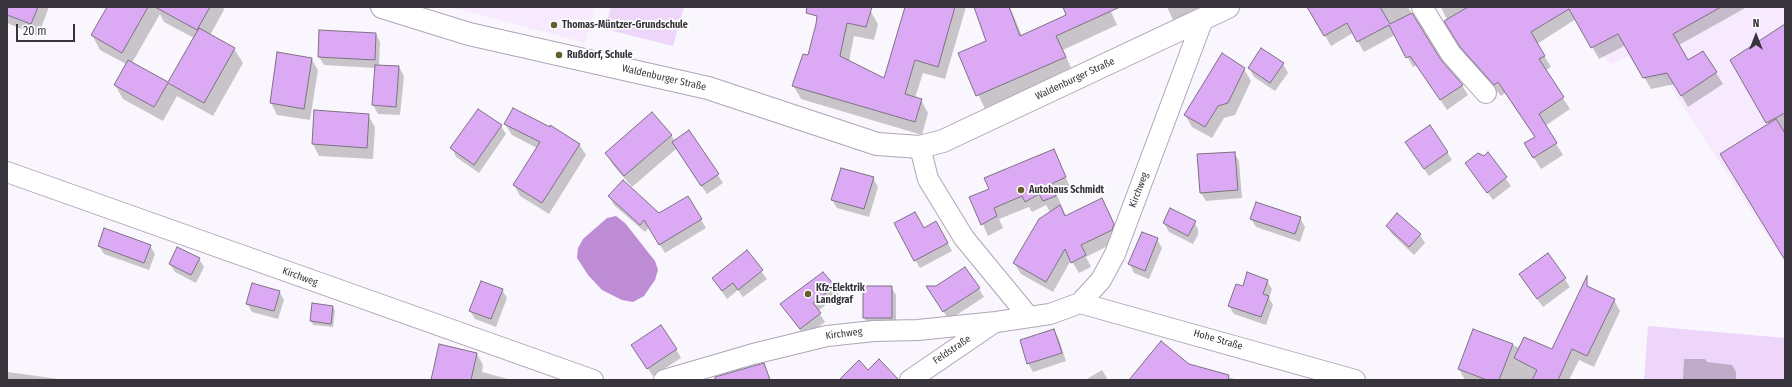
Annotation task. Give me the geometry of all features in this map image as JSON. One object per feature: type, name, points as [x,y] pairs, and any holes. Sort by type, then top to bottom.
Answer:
[{"type":"main road","name":"Waldenburger Straße","points":[[382,7],[469,34],[708,88],[877,144],[920,147],[943,141],[1228,7]]},
{"type":"street","points":[[1422,7],[1451,54],[1486,94]]},
{"type":"street","name":"Kirchweg","points":[[664,380],[753,354],[827,336],[874,331],[918,330],[996,322],[1050,314],[1080,302],[1101,280],[1115,254],[1203,19]]},
{"type":"street","points":[[920,147],[928,179],[964,238],[1029,317]]},
{"type":"street","name":"Kirchweg","points":[[7,172],[593,380]]},
{"type":"street","name":"Hohe Straße","points":[[1080,302],[1355,380]]},
{"type":"street","name":"Feldstraße","points":[[910,380],[956,347],[996,322]]},
{"type":"shaded area","name":"Thomas-Müntzer-Grundschule","points":[[451,7],[595,7],[585,43]]},
{"type":"shaded area","points":[[611,7],[684,7],[673,46],[605,29]]},
{"type":"shaded area","points":[[1570,7],[1785,7],[1785,263],[1664,77],[1645,80],[1629,57],[1611,64],[1591,45]]},
{"type":"shaded area","points":[[616,216],[625,223],[655,261],[658,270],[655,280],[644,296],[633,302],[622,300],[602,290],[588,275],[577,258],[578,248],[583,239],[607,218]]},
{"type":"shaded area","points":[[1648,326],[1785,338],[1785,380],[1644,380]]},
{"type":"building","points":[[7,7],[38,7],[31,24],[7,15]]},
{"type":"building","points":[[107,7],[148,7],[122,53],[91,35]]},
{"type":"building","points":[[155,7],[210,7],[197,30]]},
{"type":"building","points":[[807,7],[872,7],[866,27],[847,23],[840,56],[884,78],[905,7],[955,7],[938,67],[915,60],[905,94],[922,99],[915,122],[792,86],[803,54],[808,55],[816,24],[817,16],[806,13]]},
{"type":"building","points":[[974,7],[1009,7],[1020,36],[1066,15],[1063,7],[1120,7],[1056,36],[1066,57],[976,96],[958,53],[986,41]]},
{"type":"building","points":[[1307,7],[1380,7],[1390,24],[1412,13],[1441,60],[1463,85],[1440,100],[1410,56],[1406,58],[1389,25],[1357,42],[1347,23],[1324,36]]},
{"type":"building","points":[[1468,7],[1721,7],[1673,34],[1688,60],[1703,51],[1717,72],[1681,96],[1667,73],[1643,78],[1618,34],[1591,48],[1569,9],[1531,32],[1545,56],[1539,59],[1564,97],[1539,114],[1557,143],[1533,158],[1524,143],[1535,137],[1498,82],[1494,85],[1460,47],[1444,21]]},
{"type":"building","points":[[1785,24],[1785,113],[1766,123],[1730,60]]},
{"type":"building","points":[[199,28],[235,48],[204,103],[168,83],[154,107],[114,85],[128,60],[168,82]]},
{"type":"building","points":[[319,30],[376,33],[375,60],[318,57]]},
{"type":"building","points":[[1261,48],[1284,63],[1270,83],[1248,68]]},
{"type":"building","points":[[277,52],[312,58],[304,109],[270,103]]},
{"type":"building","points":[[1222,53],[1245,68],[1228,103],[1218,106],[1205,127],[1184,115]]},
{"type":"building","points":[[375,65],[399,66],[396,107],[372,105]]},
{"type":"building","points":[[513,108],[550,127],[550,125],[580,144],[542,203],[513,185],[540,142],[504,124]]},
{"type":"building","points":[[478,109],[502,125],[474,165],[450,148]]},
{"type":"building","points":[[314,110],[369,114],[367,148],[312,144]]},
{"type":"building","points":[[652,112],[672,135],[624,176],[605,153]]},
{"type":"building","points":[[1776,119],[1785,133],[1785,260],[1720,154]]},
{"type":"building","points":[[1430,125],[1448,152],[1424,169],[1405,142]]},
{"type":"building","points":[[689,130],[719,174],[701,186],[672,142]]},
{"type":"building","name":"Autohaus Schmidt","points":[[1054,149],[1066,177],[1051,184],[1056,196],[1043,201],[1039,194],[1025,202],[1022,196],[994,208],[997,216],[981,225],[969,197],[989,189],[984,178]]},
{"type":"building","points":[[1235,152],[1238,190],[1200,193],[1197,154]]},
{"type":"building","points":[[1488,152],[1507,177],[1487,193],[1465,163],[1478,153],[1484,156]]},
{"type":"building","points":[[841,168],[874,177],[864,209],[831,200]]},
{"type":"building","points":[[623,180],[659,213],[688,196],[702,219],[659,245],[644,220],[640,225],[608,196]]},
{"type":"building","points":[[1102,198],[1114,224],[1112,230],[1081,245],[1086,255],[1071,263],[1065,249],[1046,282],[1013,263],[1039,219],[1060,205],[1065,216]]},
{"type":"building","points":[[1256,202],[1301,217],[1295,234],[1250,219]]},
{"type":"building","points":[[1170,208],[1196,221],[1188,236],[1163,223]]},
{"type":"building","points":[[915,212],[924,228],[936,221],[948,243],[914,261],[894,223]]},
{"type":"building","points":[[1397,213],[1421,234],[1409,247],[1386,226]]},
{"type":"building","points":[[104,228],[151,245],[144,263],[98,246]]},
{"type":"building","points":[[1142,232],[1158,238],[1145,271],[1128,264]]},
{"type":"building","points":[[177,247],[200,258],[191,275],[169,264]]},
{"type":"building","points":[[747,250],[763,270],[738,290],[733,283],[722,291],[712,278]]},
{"type":"building","points":[[1548,253],[1566,278],[1537,299],[1519,274]]},
{"type":"building","points":[[965,267],[980,288],[943,312],[926,286],[936,286]]},
{"type":"building","name":"Kfz-Elektrik Landgraf","points":[[823,272],[835,286],[813,303],[821,313],[800,329],[780,304]]},
{"type":"building","points":[[1247,272],[1268,280],[1263,294],[1269,296],[1261,317],[1228,306],[1236,284],[1243,286]]},
{"type":"building","points":[[1587,276],[1587,286],[1615,299],[1587,356],[1572,349],[1558,380],[1532,380],[1537,370],[1514,358],[1524,337],[1552,349]]},
{"type":"building","points":[[481,281],[503,289],[491,319],[469,311]]},
{"type":"building","points":[[252,283],[280,291],[274,311],[246,304]]},
{"type":"building","points":[[863,286],[892,286],[892,318],[863,318]]},
{"type":"building","points":[[312,303],[333,306],[331,324],[310,321]]},
{"type":"building","points":[[661,325],[677,349],[647,369],[631,345]]},
{"type":"building","points":[[1054,329],[1062,353],[1027,364],[1020,340]]},
{"type":"building","points":[[1473,329],[1513,344],[1499,380],[1487,380],[1458,369]]},
{"type":"building","points":[[1161,341],[1189,364],[1229,375],[1228,380],[1129,380]]},
{"type":"building","points":[[439,344],[477,353],[471,380],[431,380]]},
{"type":"building","points":[[879,359],[899,380],[839,380],[859,360],[868,370]]},
{"type":"building","points":[[764,363],[770,380],[715,380],[715,377]]},
{"type":"place","name":"Thomas-Müntzer-Grundschule","points":[[554,25]]},
{"type":"place","name":"Rußdorf, Schule","points":[[559,55]]},
{"type":"place","name":"Autohaus Schmidt","points":[[1021,190]]},
{"type":"place","name":"Kfz-Elektrik Landgraf","points":[[808,294]]}]
